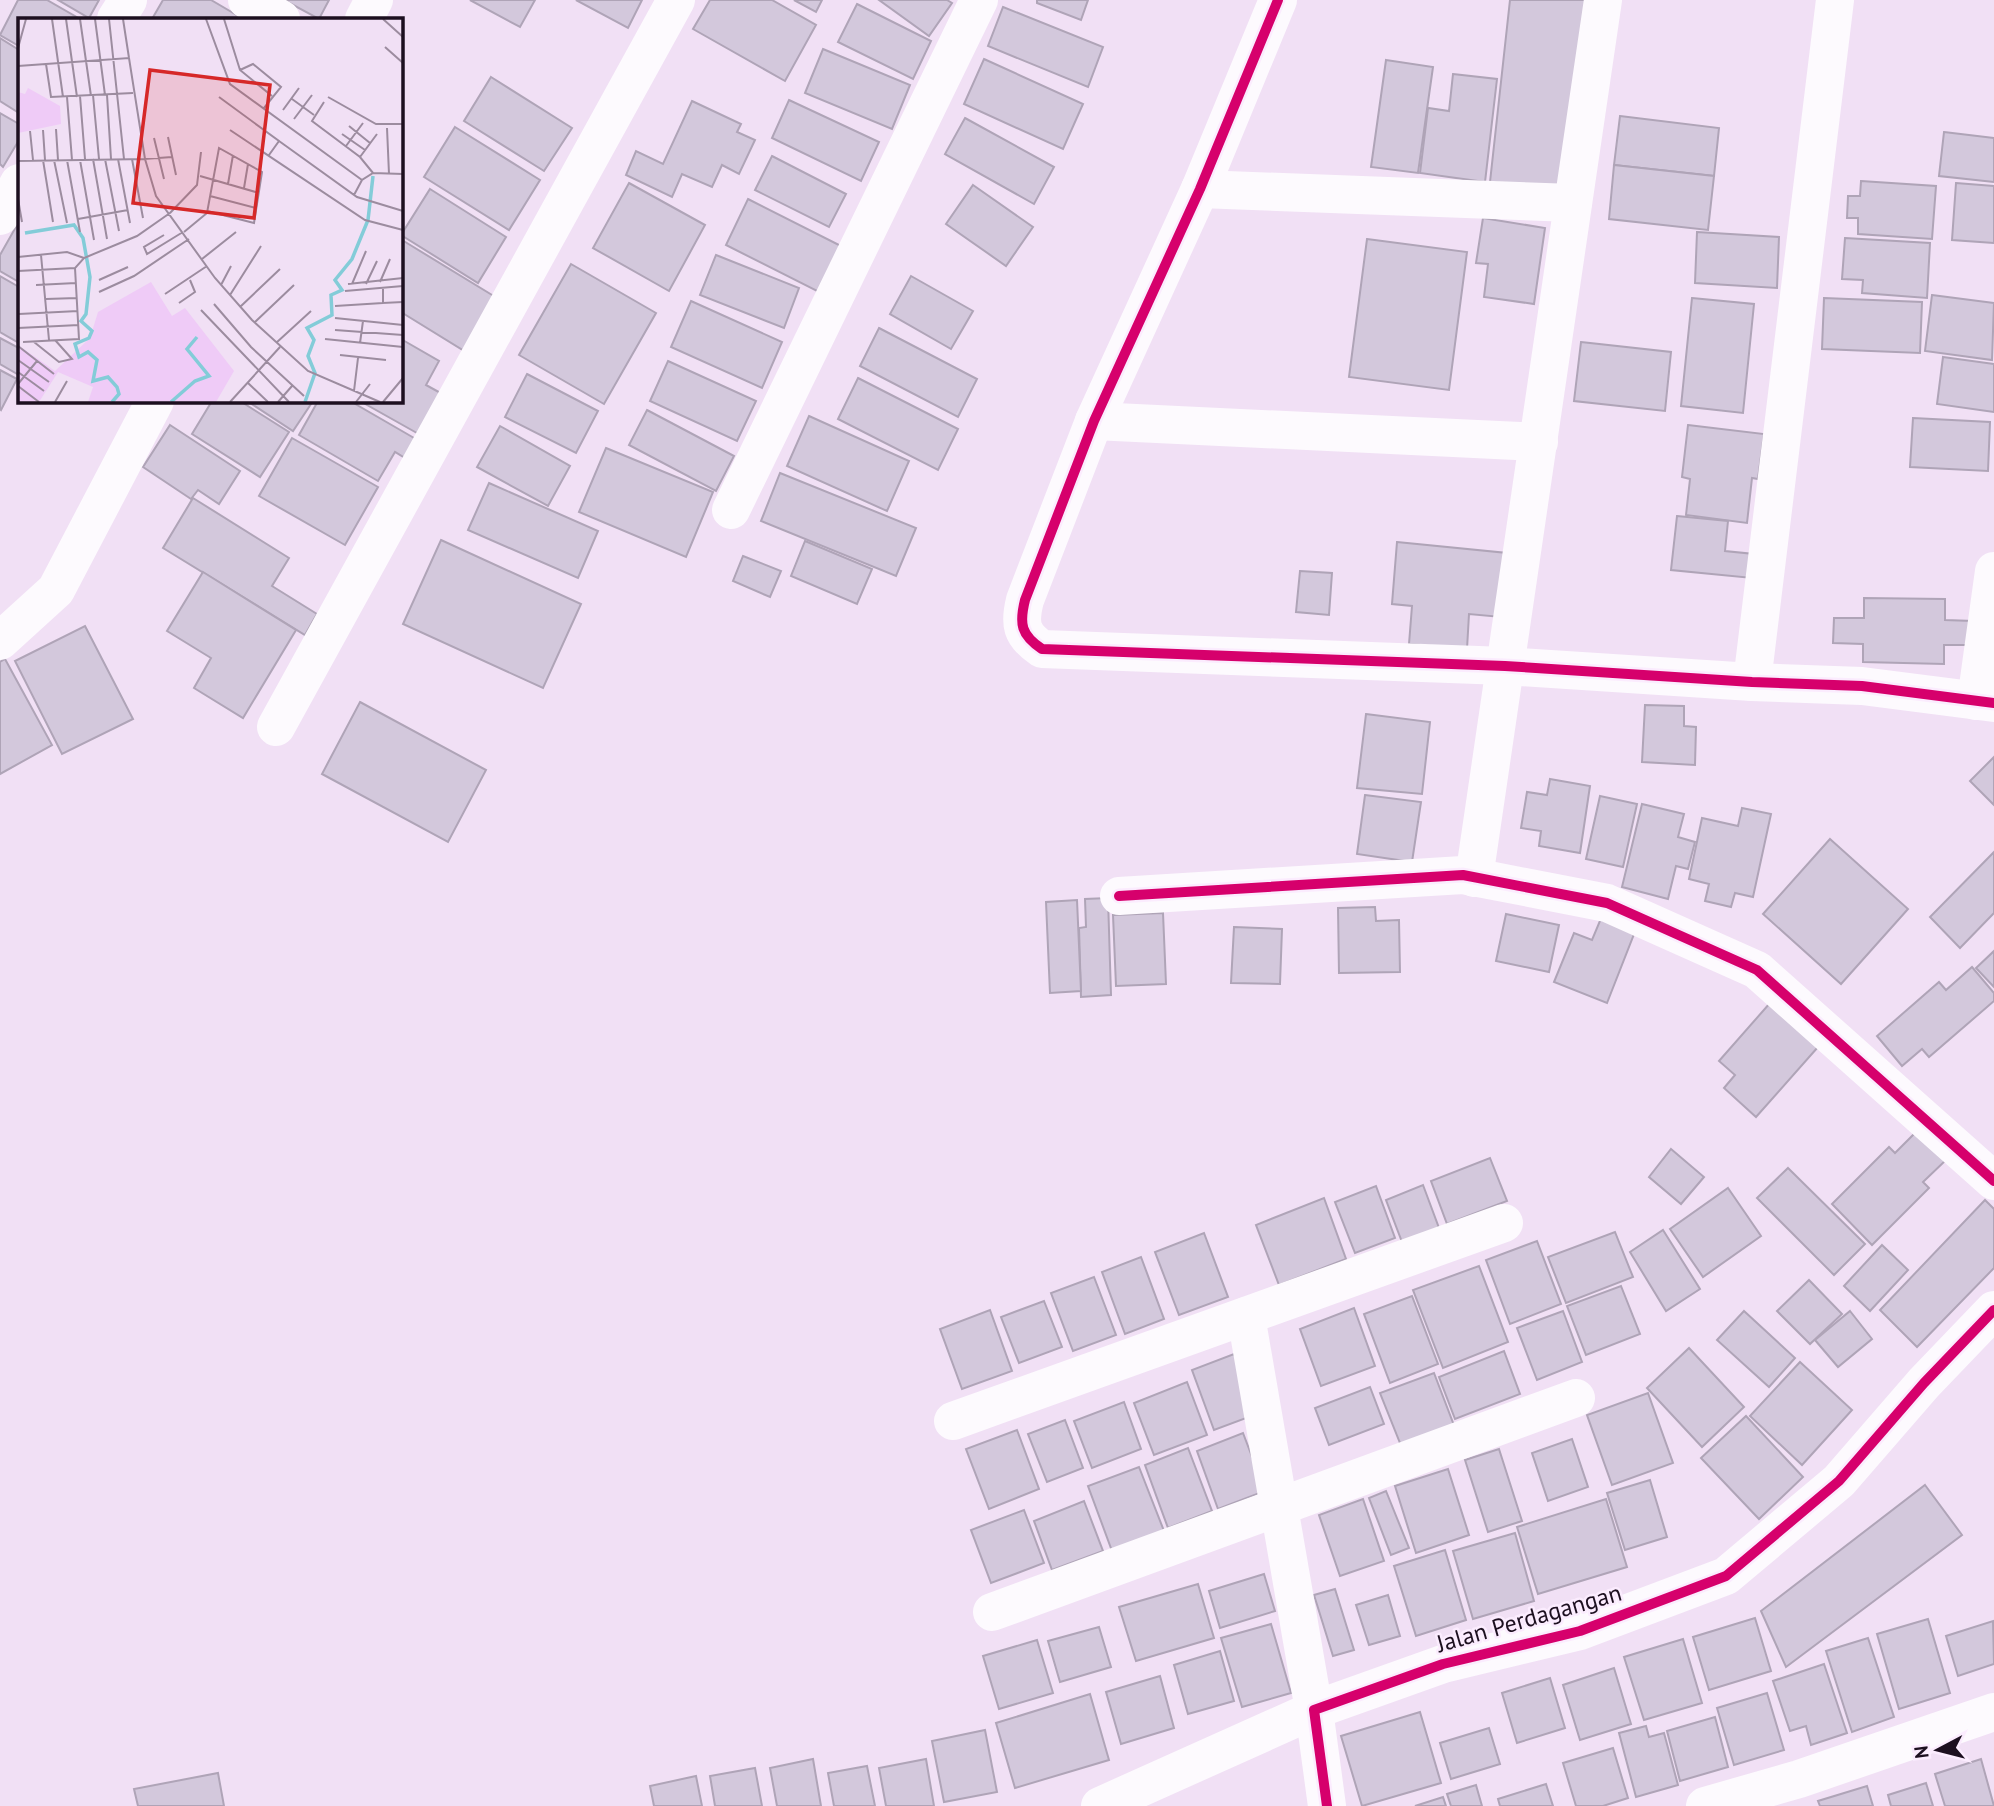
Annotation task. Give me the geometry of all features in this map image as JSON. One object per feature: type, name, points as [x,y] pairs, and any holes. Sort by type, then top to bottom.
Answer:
[{"type":"street","points":[[117,18],[128,0]]},
{"type":"street","points":[[247,0],[279,18]]},
{"type":"street","points":[[364,18],[374,0]]},
{"type":"street","points":[[276,727],[676,0]]},
{"type":"street","points":[[731,510],[979,0]]},
{"type":"street","points":[[1278,0],[1200,189],[1094,421],[1025,600],[1020,621],[1027,639],[1042,649],[1505,666],[1752,682],[1862,686],[1985,702],[1994,571]]},
{"type":"street","points":[[1474,878],[1603,0]]},
{"type":"street","points":[[1752,682],[1835,0]]},
{"type":"street","points":[[0,216],[18,185]]},
{"type":"street","points":[[1200,189],[1573,203]]},
{"type":"street","points":[[0,641],[56,590],[154,402]]},
{"type":"street","points":[[1094,421],[1539,442]]},
{"type":"street","points":[[1119,896],[1463,875],[1607,903],[1757,970],[1994,1181]]},
{"type":"street","points":[[953,1421],[1504,1223]]},
{"type":"street","name":"Jalan Perdagangan","points":[[1100,1806],[1314,1710],[1443,1664],[1580,1631],[1726,1576],[1839,1480],[1924,1383],[1994,1310]]},
{"type":"street","points":[[1246,1316],[1314,1710],[1327,1806]]},
{"type":"street","points":[[992,1612],[1576,1398]]},
{"type":"street","points":[[1705,1806],[1799,1779],[1994,1712]]},
{"type":"building","points":[[18,0],[47,0],[78,18],[18,18],[18,45],[0,35]]},
{"type":"building","points":[[58,0],[99,0],[89,18]]},
{"type":"building","points":[[163,0],[211,0],[240,17],[196,18],[153,18]]},
{"type":"building","points":[[284,0],[329,0],[317,18]]},
{"type":"building","points":[[470,0],[535,0],[520,27]]},
{"type":"building","points":[[576,0],[642,0],[628,28]]},
{"type":"building","points":[[710,0],[772,0],[816,25],[785,81],[693,29]]},
{"type":"building","points":[[794,0],[822,0],[816,12]]},
{"type":"building","points":[[879,0],[947,0],[952,3],[929,36]]},
{"type":"building","points":[[1037,0],[1088,0],[1081,20],[1037,3]]},
{"type":"building","points":[[1510,0],[1587,0],[1567,190],[1490,182]]},
{"type":"building","points":[[857,4],[931,41],[913,79],[838,42]]},
{"type":"building","points":[[1003,7],[1103,47],[1088,87],[988,46]]},
{"type":"building","points":[[0,38],[18,49],[18,112],[0,101]]},
{"type":"building","points":[[823,49],[910,85],[892,129],[805,93]]},
{"type":"building","points":[[984,59],[1083,104],[1063,149],[964,104]]},
{"type":"building","points":[[1386,60],[1433,67],[1418,173],[1371,167]]},
{"type":"building","points":[[1453,74],[1497,79],[1485,182],[1420,173],[1428,108],[1449,111]]},
{"type":"building","points":[[491,77],[572,128],[544,171],[464,121]]},
{"type":"building","points":[[789,100],[879,142],[861,181],[772,138]]},
{"type":"building","points":[[692,101],[741,124],[737,132],[755,140],[739,174],[722,165],[712,187],[682,174],[672,197],[626,175],[636,151],[663,164]]},
{"type":"building","points":[[0,113],[18,123],[18,142],[3,167],[0,164]]},
{"type":"building","points":[[1620,116],[1719,128],[1714,176],[1614,165]]},
{"type":"building","points":[[965,118],[1054,167],[1034,204],[945,154]]},
{"type":"building","points":[[455,127],[540,180],[509,230],[424,177]]},
{"type":"building","points":[[1944,132],[1994,138],[1994,182],[1939,176]]},
{"type":"building","points":[[772,156],[846,194],[829,227],[755,190]]},
{"type":"building","points":[[1614,165],[1714,176],[1708,230],[1609,219]]},
{"type":"building","points":[[1861,181],[1936,186],[1932,239],[1858,234],[1858,218],[1847,218],[1848,196],[1860,196]]},
{"type":"building","points":[[629,183],[705,225],[669,291],[593,248]]},
{"type":"building","points":[[1956,183],[1994,186],[1994,243],[1952,240]]},
{"type":"building","points":[[973,185],[1033,227],[1006,266],[946,224]]},
{"type":"building","points":[[430,189],[506,237],[478,283],[402,233]]},
{"type":"building","points":[[748,199],[841,246],[819,292],[726,245]]},
{"type":"building","points":[[1483,218],[1545,228],[1534,304],[1484,297],[1488,264],[1476,263]]},
{"type":"building","points":[[18,226],[18,281],[0,271],[0,255]]},
{"type":"building","points":[[1697,232],[1779,237],[1777,288],[1695,283]]},
{"type":"building","points":[[1845,238],[1930,243],[1927,298],[1862,293],[1863,280],[1842,279]]},
{"type":"building","points":[[1367,239],[1467,252],[1449,390],[1349,377]]},
{"type":"building","points":[[402,240],[497,298],[466,352],[402,313]]},
{"type":"building","points":[[716,255],[799,288],[784,328],[700,295]]},
{"type":"building","points":[[571,264],[656,313],[604,404],[519,355]]},
{"type":"building","points":[[0,276],[18,286],[18,342],[0,332]]},
{"type":"building","points":[[911,276],[973,311],[951,349],[890,314]]},
{"type":"building","points":[[1932,295],[1994,303],[1992,360],[1925,351]]},
{"type":"building","points":[[1692,298],[1754,304],[1743,413],[1681,406]]},
{"type":"building","points":[[1824,298],[1922,302],[1920,353],[1822,349]]},
{"type":"building","points":[[691,301],[782,342],[762,388],[671,347]]},
{"type":"building","points":[[879,328],[977,379],[958,417],[860,366]]},
{"type":"building","points":[[0,338],[18,347],[18,374],[0,364]]},
{"type":"building","points":[[402,340],[439,361],[426,385],[446,396],[424,437],[362,402],[402,402]]},
{"type":"building","points":[[1581,342],[1671,352],[1665,411],[1574,401]]},
{"type":"building","points":[[1943,357],[1994,364],[1994,412],[1937,404]]},
{"type":"building","points":[[668,361],[756,401],[737,441],[650,401]]},
{"type":"building","points":[[0,370],[17,379],[1,410],[0,409]]},
{"type":"building","points":[[527,374],[598,411],[576,453],[505,417]]},
{"type":"building","points":[[858,378],[958,429],[938,470],[838,419]]},
{"type":"building","points":[[211,402],[242,402],[289,432],[260,477],[192,434]]},
{"type":"building","points":[[249,402],[312,402],[293,431]]},
{"type":"building","points":[[317,402],[352,402],[421,442],[410,461],[395,452],[378,481],[299,435]]},
{"type":"building","points":[[647,410],[734,456],[716,491],[629,445]]},
{"type":"building","points":[[809,416],[909,461],[887,511],[787,466]]},
{"type":"building","points":[[1913,418],[1990,422],[1988,471],[1910,467]]},
{"type":"building","points":[[170,425],[240,471],[219,504],[198,490],[191,499],[143,467]]},
{"type":"building","points":[[1688,425],[1764,434],[1758,479],[1752,478],[1747,523],[1686,515],[1690,479],[1682,477]]},
{"type":"building","points":[[500,426],[570,466],[548,506],[477,467]]},
{"type":"building","points":[[292,438],[378,487],[345,545],[259,496]]},
{"type":"building","points":[[606,448],[713,492],[686,557],[579,512]]},
{"type":"building","points":[[780,473],[916,528],[896,576],[761,521]]},
{"type":"building","points":[[489,483],[598,531],[578,578],[468,530]]},
{"type":"building","points":[[193,498],[289,558],[272,586],[317,614],[305,635],[163,548]]},
{"type":"building","points":[[1677,516],[1728,521],[1725,551],[1754,554],[1752,578],[1671,570]]},
{"type":"building","points":[[441,540],[581,604],[543,688],[403,624]]},
{"type":"building","points":[[805,541],[872,569],[857,604],[791,576]]},
{"type":"building","points":[[1397,542],[1507,553],[1501,617],[1469,614],[1467,649],[1409,644],[1412,606],[1392,604]]},
{"type":"building","points":[[743,556],[781,571],[770,597],[733,581]]},
{"type":"building","points":[[1300,571],[1332,573],[1329,615],[1296,612]]},
{"type":"building","points":[[203,572],[296,630],[243,718],[194,688],[211,658],[167,631]]},
{"type":"building","points":[[1864,598],[1945,599],[1945,620],[1973,621],[1973,645],[1944,645],[1944,664],[1863,662],[1863,644],[1833,643],[1834,618],[1864,618]]},
{"type":"building","points":[[85,626],[133,719],[62,754],[15,661]]},
{"type":"building","points":[[5,659],[52,745],[0,774],[0,662]]},
{"type":"building","points":[[360,702],[486,770],[448,842],[322,774]]},
{"type":"building","points":[[1645,705],[1684,706],[1684,726],[1696,727],[1695,765],[1642,762]]},
{"type":"building","points":[[1366,714],[1430,722],[1422,794],[1357,788]]},
{"type":"building","points":[[1994,757],[1994,805],[1970,781]]},
{"type":"building","points":[[1550,779],[1590,786],[1580,853],[1539,846],[1541,831],[1521,828],[1527,792],[1547,795]]},
{"type":"building","points":[[1365,795],[1421,802],[1412,862],[1357,854]]},
{"type":"building","points":[[1600,796],[1637,804],[1623,867],[1586,859]]},
{"type":"building","points":[[1642,804],[1684,814],[1678,837],[1695,842],[1688,869],[1676,866],[1668,899],[1622,887]]},
{"type":"building","points":[[1742,808],[1771,814],[1753,897],[1735,893],[1731,907],[1705,901],[1709,884],[1689,879],[1702,818],[1738,826]]},
{"type":"building","points":[[1830,839],[1908,909],[1841,984],[1763,914]]},
{"type":"building","points":[[1994,852],[1994,913],[1960,948],[1930,917]]},
{"type":"building","points":[[1108,898],[1111,995],[1081,997],[1079,928],[1086,927],[1085,899]]},
{"type":"building","points":[[1077,900],[1081,991],[1050,993],[1046,902]]},
{"type":"building","points":[[1375,907],[1376,921],[1399,920],[1400,972],[1339,973],[1338,908]]},
{"type":"building","points":[[1163,913],[1166,984],[1116,986],[1113,915]]},
{"type":"building","points":[[1506,914],[1559,925],[1549,972],[1496,961]]},
{"type":"building","points":[[1602,916],[1636,929],[1607,1003],[1554,982],[1574,933],[1592,940]]},
{"type":"building","points":[[1234,927],[1282,929],[1280,984],[1231,983]]},
{"type":"building","points":[[1994,951],[1994,987],[1976,968]]},
{"type":"building","points":[[1972,967],[1994,993],[1994,1001],[1929,1057],[1922,1049],[1902,1066],[1877,1036],[1939,982],[1946,990]]},
{"type":"building","points":[[1770,1003],[1818,1047],[1756,1117],[1724,1088],[1735,1075],[1719,1061]]},
{"type":"building","points":[[1918,1130],[1947,1159],[1923,1182],[1929,1188],[1872,1245],[1832,1204],[1889,1147],[1895,1153]]},
{"type":"building","points":[[1671,1149],[1704,1177],[1681,1204],[1649,1177]]},
{"type":"building","points":[[1490,1158],[1507,1201],[1447,1224],[1431,1181]]},
{"type":"building","points":[[1788,1168],[1865,1244],[1834,1275],[1757,1198]]},
{"type":"building","points":[[1423,1185],[1439,1228],[1402,1242],[1386,1200]]},
{"type":"building","points":[[1376,1186],[1395,1238],[1355,1253],[1335,1202]]},
{"type":"building","points":[[1728,1188],[1761,1236],[1703,1277],[1670,1229]]},
{"type":"building","points":[[1324,1198],[1346,1259],[1279,1285],[1256,1225]]},
{"type":"building","points":[[1985,1200],[1994,1209],[1994,1268],[1917,1347],[1880,1310]]},
{"type":"building","points":[[1663,1230],[1700,1289],[1666,1311],[1630,1252]]},
{"type":"building","points":[[1615,1232],[1633,1277],[1566,1303],[1548,1257]]},
{"type":"building","points":[[1204,1233],[1228,1297],[1179,1315],[1155,1252]]},
{"type":"building","points":[[1537,1241],[1561,1304],[1510,1324],[1486,1260]]},
{"type":"building","points":[[1882,1245],[1908,1270],[1870,1311],[1844,1286]]},
{"type":"building","points":[[1141,1257],[1164,1319],[1125,1334],[1102,1272]]},
{"type":"building","points":[[1479,1266],[1508,1342],[1443,1368],[1413,1290]]},
{"type":"building","points":[[1094,1277],[1116,1335],[1073,1351],[1051,1293]]},
{"type":"building","points":[[1809,1280],[1842,1314],[1810,1344],[1777,1311]]},
{"type":"building","points":[[1621,1286],[1640,1334],[1586,1355],[1567,1306]]},
{"type":"building","points":[[1412,1296],[1438,1364],[1390,1383],[1364,1314]]},
{"type":"building","points":[[1044,1301],[1062,1347],[1019,1363],[1001,1317]]},
{"type":"building","points":[[1354,1308],[1375,1366],[1321,1386],[1300,1329]]},
{"type":"building","points":[[990,1310],[1012,1371],[962,1389],[940,1329]]},
{"type":"building","points":[[1563,1311],[1582,1362],[1537,1380],[1517,1328]]},
{"type":"building","points":[[1744,1311],[1795,1358],[1769,1387],[1717,1340]]},
{"type":"building","points":[[1850,1311],[1872,1339],[1838,1367],[1815,1340]]},
{"type":"building","points":[[1689,1348],[1744,1407],[1702,1447],[1647,1388]]},
{"type":"building","points":[[1504,1351],[1520,1394],[1455,1419],[1439,1377]]},
{"type":"building","points":[[1234,1354],[1257,1414],[1214,1430],[1192,1370]]},
{"type":"building","points":[[1800,1362],[1852,1410],[1802,1465],[1750,1416]]},
{"type":"building","points":[[1434,1373],[1455,1428],[1402,1448],[1380,1393]]},
{"type":"building","points":[[1187,1382],[1207,1435],[1154,1455],[1134,1403]]},
{"type":"building","points":[[1370,1387],[1384,1424],[1329,1445],[1315,1408]]},
{"type":"building","points":[[1648,1393],[1673,1463],[1612,1485],[1587,1415]]},
{"type":"building","points":[[1124,1402],[1141,1449],[1092,1468],[1074,1421]]},
{"type":"building","points":[[1746,1416],[1803,1477],[1759,1519],[1701,1458]]},
{"type":"building","points":[[1065,1420],[1083,1468],[1047,1482],[1028,1434]]},
{"type":"building","points":[[1017,1430],[1039,1489],[989,1509],[966,1449]]},
{"type":"building","points":[[1243,1433],[1265,1491],[1218,1509],[1197,1451]]},
{"type":"building","points":[[1572,1439],[1588,1487],[1548,1501],[1532,1453]]},
{"type":"building","points":[[1188,1448],[1212,1511],[1168,1528],[1145,1465]]},
{"type":"building","points":[[1499,1449],[1522,1521],[1488,1532],[1465,1460]]},
{"type":"building","points":[[1139,1467],[1164,1531],[1112,1551],[1088,1486]]},
{"type":"building","points":[[1448,1469],[1469,1535],[1416,1553],[1395,1486]]},
{"type":"building","points":[[1650,1480],[1667,1537],[1625,1550],[1607,1493]]},
{"type":"building","points":[[1925,1485],[1962,1535],[1786,1667],[1761,1611]]},
{"type":"building","points":[[1386,1491],[1409,1548],[1391,1555],[1369,1498]]},
{"type":"building","points":[[1363,1499],[1384,1561],[1340,1576],[1319,1515]]},
{"type":"building","points":[[1606,1499],[1627,1567],[1538,1594],[1517,1527]]},
{"type":"building","points":[[1084,1501],[1103,1551],[1052,1570],[1034,1521]]},
{"type":"building","points":[[1024,1510],[1044,1563],[991,1583],[971,1530]]},
{"type":"building","points":[[1515,1533],[1534,1601],[1473,1619],[1453,1551]]},
{"type":"building","points":[[1445,1550],[1466,1620],[1416,1636],[1394,1566]]},
{"type":"building","points":[[1264,1574],[1275,1611],[1220,1628],[1209,1591]]},
{"type":"building","points":[[1198,1584],[1214,1638],[1136,1661],[1119,1607]]},
{"type":"building","points":[[1335,1589],[1354,1650],[1333,1656],[1314,1595]]},
{"type":"building","points":[[1388,1595],[1400,1636],[1369,1645],[1356,1605]]},
{"type":"building","points":[[1755,1618],[1771,1671],[1709,1690],[1693,1637]]},
{"type":"building","points":[[1928,1619],[1950,1693],[1899,1709],[1877,1634]]},
{"type":"building","points":[[1993,1621],[1994,1664],[1958,1676],[1946,1636]]},
{"type":"building","points":[[1271,1624],[1291,1693],[1242,1707],[1221,1638]]},
{"type":"building","points":[[1099,1627],[1111,1667],[1060,1682],[1048,1641]]},
{"type":"building","points":[[1868,1638],[1894,1717],[1852,1732],[1826,1651]]},
{"type":"building","points":[[1683,1639],[1702,1703],[1644,1720],[1624,1657]]},
{"type":"building","points":[[1037,1640],[1053,1693],[999,1709],[983,1656]]},
{"type":"building","points":[[1220,1651],[1234,1701],[1188,1714],[1174,1665]]},
{"type":"building","points":[[1824,1664],[1847,1733],[1811,1745],[1806,1726],[1790,1731],[1773,1681]]},
{"type":"building","points":[[1614,1668],[1631,1724],[1580,1740],[1563,1685]]},
{"type":"building","points":[[1160,1676],[1174,1728],[1121,1744],[1106,1692]]},
{"type":"building","points":[[1550,1678],[1565,1728],[1517,1743],[1502,1693]]},
{"type":"building","points":[[1767,1693],[1784,1750],[1734,1765],[1717,1708]]},
{"type":"building","points":[[1090,1694],[1109,1760],[1015,1788],[996,1723]]},
{"type":"building","points":[[1420,1712],[1441,1783],[1362,1806],[1341,1736]]},
{"type":"building","points":[[1715,1717],[1728,1767],[1680,1781],[1667,1731]]},
{"type":"building","points":[[1646,1726],[1649,1737],[1664,1733],[1678,1785],[1636,1797],[1619,1733]]},
{"type":"building","points":[[1489,1728],[1500,1764],[1451,1779],[1440,1743]]},
{"type":"building","points":[[985,1730],[997,1792],[944,1802],[932,1741]]},
{"type":"building","points":[[1613,1748],[1628,1798],[1603,1806],[1576,1806],[1563,1763]]},
{"type":"building","points":[[813,1759],[821,1806],[777,1806],[770,1768]]},
{"type":"building","points":[[926,1759],[934,1806],[886,1806],[879,1768]]},
{"type":"building","points":[[1981,1759],[1994,1806],[1945,1806],[1935,1774]]},
{"type":"building","points":[[867,1766],[875,1806],[834,1806],[828,1773]]},
{"type":"building","points":[[755,1768],[762,1806],[715,1806],[710,1776]]},
{"type":"building","points":[[218,1773],[224,1806],[138,1806],[134,1789]]},
{"type":"building","points":[[696,1776],[702,1806],[654,1806],[650,1786]]},
{"type":"building","points":[[1926,1783],[1933,1806],[1891,1806],[1888,1795]]},
{"type":"building","points":[[1546,1784],[1553,1806],[1500,1806],[1498,1799]]},
{"type":"building","points":[[1476,1785],[1482,1806],[1451,1806],[1447,1794]]},
{"type":"building","points":[[1867,1786],[1873,1806],[1820,1806],[1818,1801]]},
{"type":"building","points":[[1443,1797],[1446,1806],[1415,1806]]},
{"type":"cycle path","points":[[1278,0],[1200,189],[1094,421],[1025,600],[1022,622],[1030,639],[1042,649],[1505,666],[1752,682],[1862,686],[1994,703]]},
{"type":"cycle path","points":[[1119,896],[1463,875],[1607,903],[1757,970],[1994,1181]]},
{"type":"cycle path","points":[[1327,1806],[1314,1710],[1443,1664],[1580,1631],[1726,1576],[1839,1481],[1924,1383],[1994,1310]]}]
